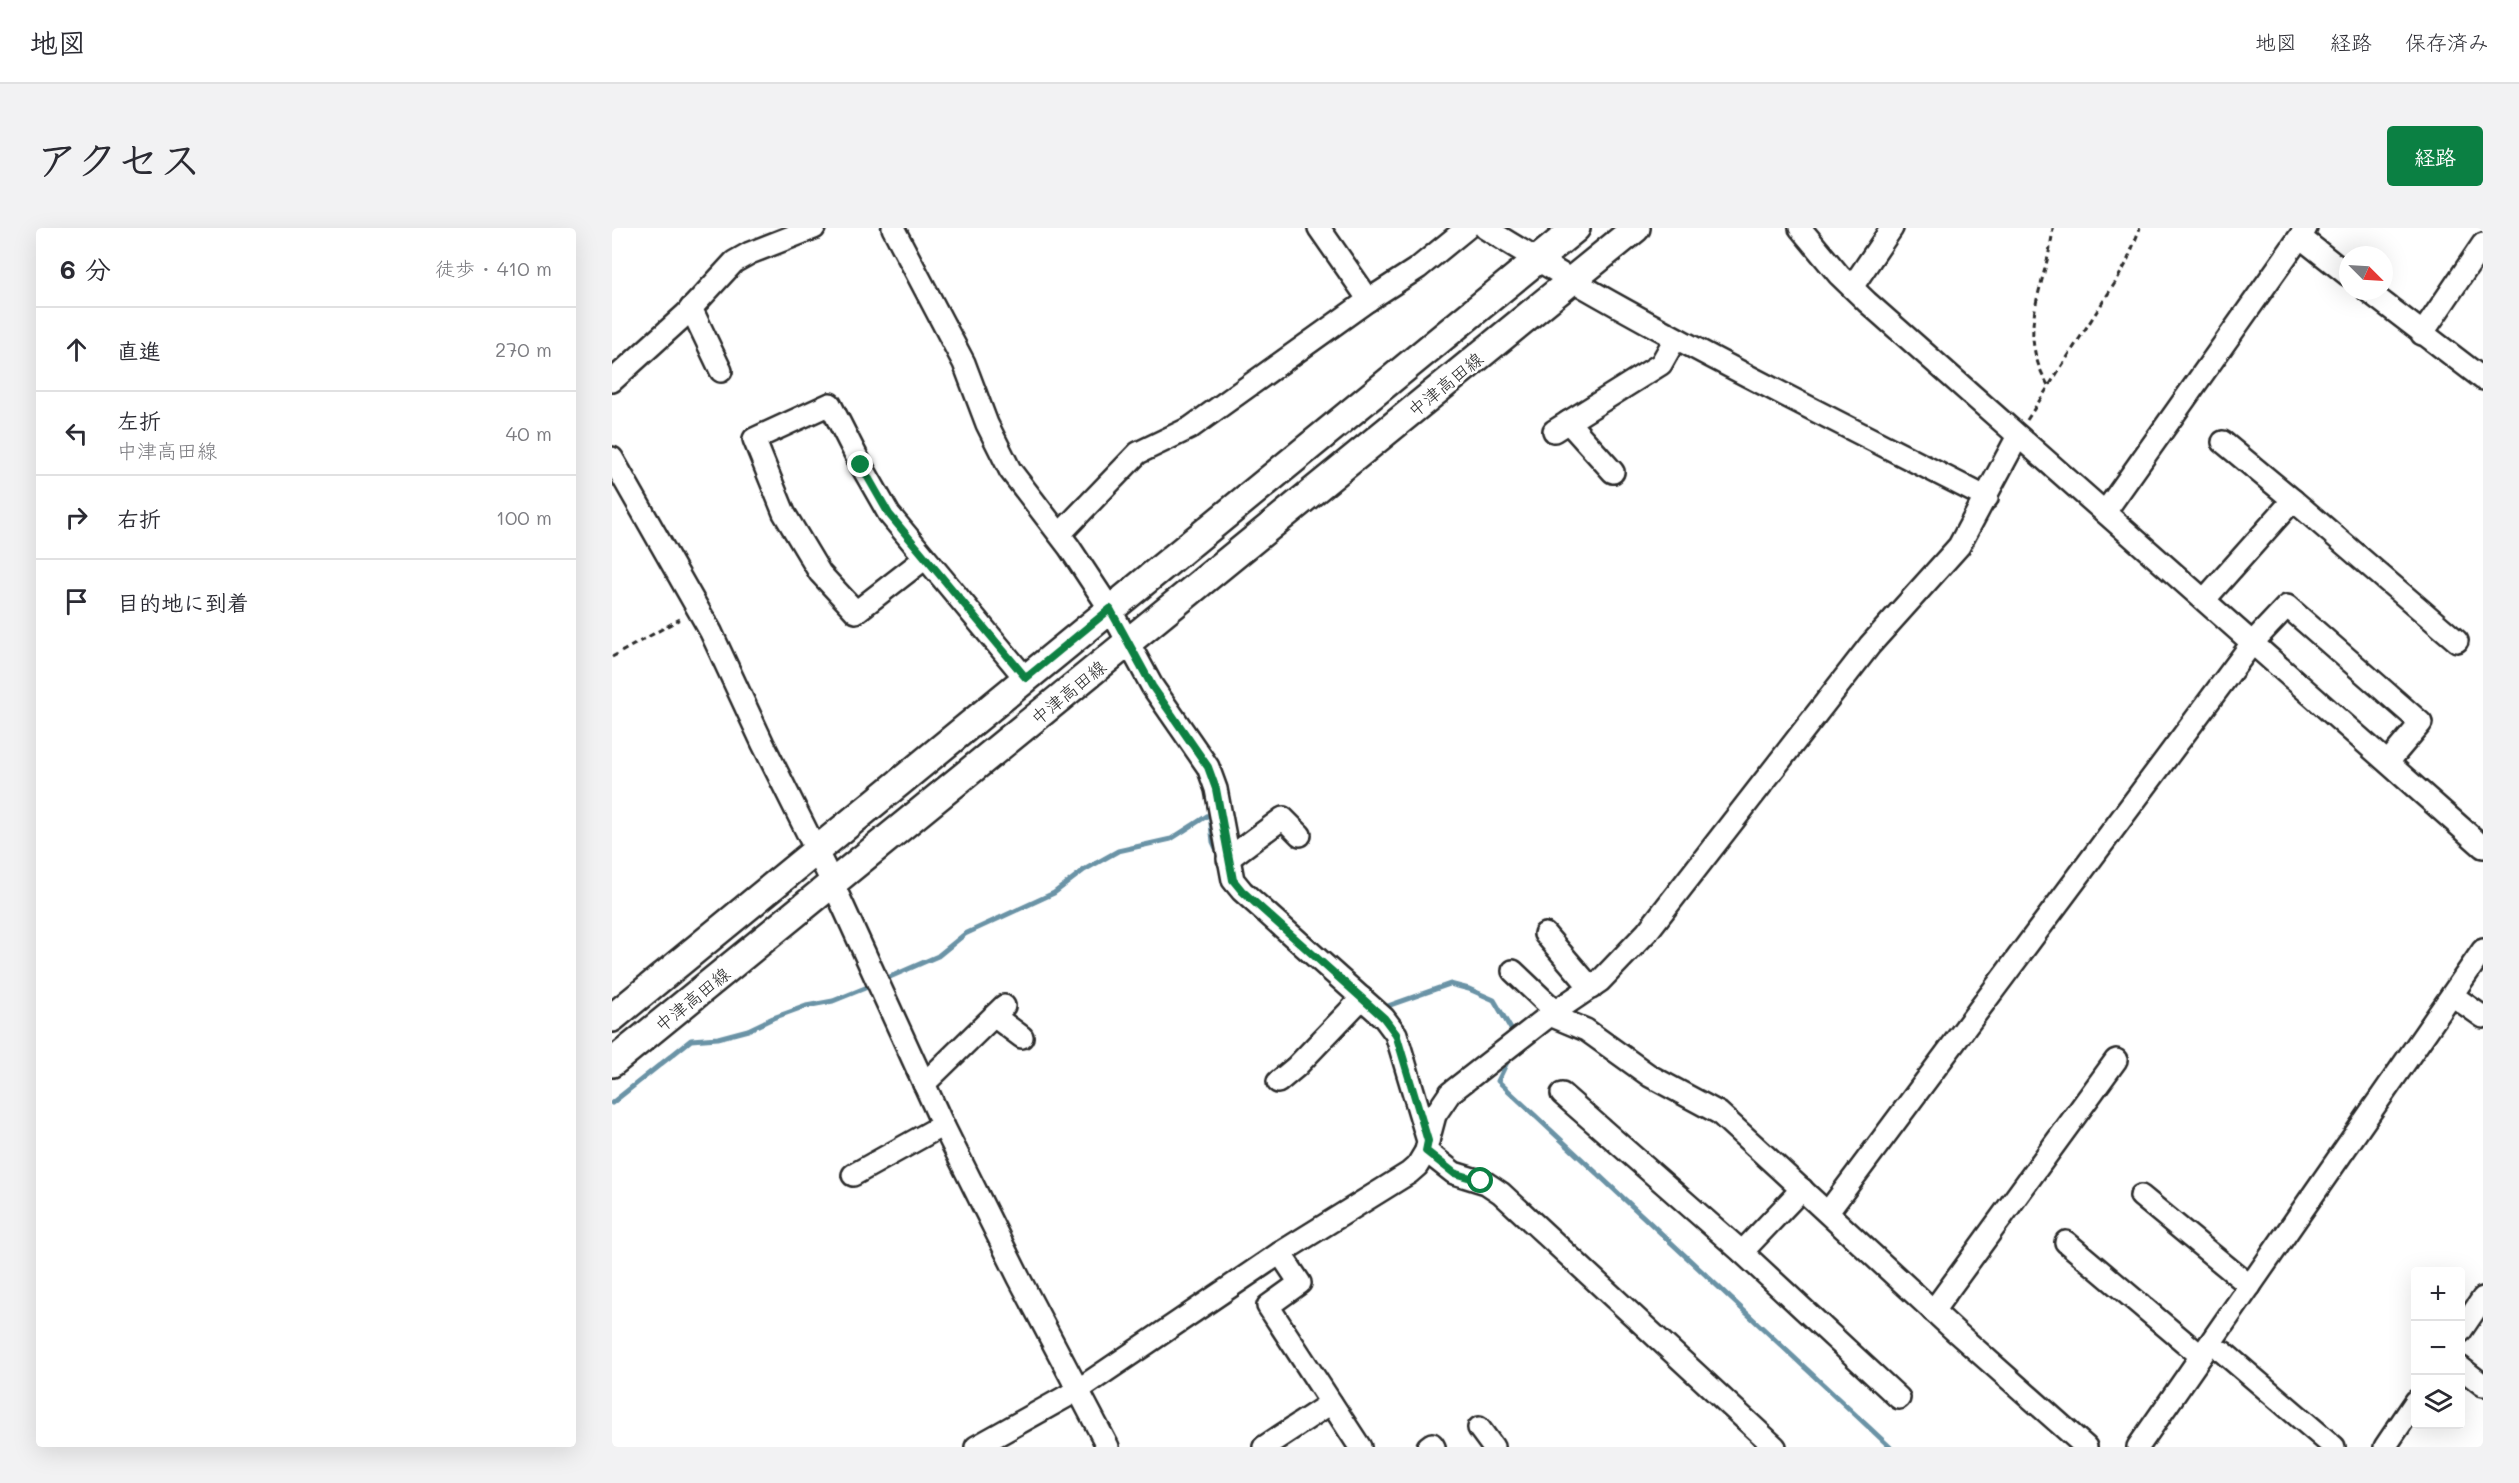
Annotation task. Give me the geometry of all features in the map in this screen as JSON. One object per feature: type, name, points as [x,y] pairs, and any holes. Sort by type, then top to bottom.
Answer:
[{"type":"main road","name":"中津高田線","points":[[612,1018],[1576,228]]},
{"type":"main road","name":"中津高田線","points":[[612,1064],[1636,228]]},
{"type":"street","points":[[612,381],[692,308],[734,262],[750,253],[814,228]]},
{"type":"street","points":[[893,228],[964,363],[996,446],[1010,470],[1060,534],[1110,609],[1152,686],[1208,767],[1216,789],[1231,875],[1237,886],[1384,1018],[1396,1034],[1427,1146],[1454,1173],[1486,1183],[1501,1193],[1775,1447]]},
{"type":"street","points":[[1319,228],[1369,300]]},
{"type":"street","points":[[1060,534],[1138,453],[1190,428],[1369,300],[1418,268],[1467,228]]},
{"type":"street","points":[[1485,228],[1536,261],[1675,339],[1987,498]]},
{"type":"street","points":[[1800,228],[1852,287],[2483,847]]},
{"type":"street","points":[[1852,287],[1892,228]]},
{"type":"street","points":[[2105,512],[2303,233],[2339,267]]},
{"type":"street","points":[[2422,334],[2483,244]]},
{"type":"street","points":[[2379,300],[2483,379]]},
{"type":"street","points":[[692,308],[721,371]]},
{"type":"street","points":[[1614,472],[1561,427],[1661,364],[1675,339]]},
{"type":"street","points":[[924,559],[856,612],[820,573],[784,513],[754,439],[830,404],[889,514],[924,559],[1026,678]]},
{"type":"street","points":[[976,1447],[1078,1390],[1280,1253],[1409,1173],[1423,1159],[1435,1115],[1450,1093],[1552,1013],[1609,973],[1647,932],[1869,645],[1959,546],[1987,498],[2018,436]]},
{"type":"street","points":[[2223,442],[2457,641]]},
{"type":"street","points":[[612,458],[711,632],[763,744],[817,850],[943,1125],[1019,1278],[1108,1447]]},
{"type":"street","points":[[2205,599],[2293,500]]},
{"type":"street","points":[[1828,1212],[2253,642],[2287,606],[2421,723],[2388,762]]},
{"type":"street","points":[[1228,860],[1283,818],[1300,835]]},
{"type":"street","points":[[1545,934],[1590,988]]},
{"type":"street","points":[[2138,1447],[2483,950]]},
{"type":"street","points":[[1513,971],[1552,1013],[1586,1030],[1650,1076],[1719,1113],[1933,1311],[2086,1447]]},
{"type":"street","points":[[2452,995],[2483,1017]]},
{"type":"street","points":[[1278,1082],[1296,1067],[1362,998]]},
{"type":"street","points":[[924,1084],[999,1011],[1022,1037]]},
{"type":"street","points":[[1933,1311],[2116,1060]]},
{"type":"street","points":[[1414,1093],[1438,1096],[1450,1093]]},
{"type":"street","points":[[1562,1094],[1742,1252],[1899,1398]]},
{"type":"street","points":[[853,1175],[943,1125]]},
{"type":"street","points":[[1742,1252],[1802,1189]]},
{"type":"street","points":[[2141,1196],[2250,1286]]},
{"type":"street","points":[[2066,1242],[2201,1356]]},
{"type":"street","points":[[1280,1253],[1300,1283],[1268,1306],[1360,1447]]},
{"type":"street","points":[[2465,1325],[2483,1298]]},
{"type":"street","points":[[2223,1352],[2334,1447]]},
{"type":"street","points":[[2465,1371],[2483,1385]]},
{"type":"street","points":[[1264,1447],[1331,1403]]},
{"type":"street","points":[[2385,1447],[2411,1407]]},
{"type":"street","points":[[1479,1428],[1493,1447]]},
{"type":"street","points":[[1428,1447],[1432,1444],[1434,1447]]},
{"type":"path","points":[[2048,385],[2034,353],[2033,323],[2035,300],[2049,255],[2053,228]]},
{"type":"path","points":[[2018,436],[2126,264],[2140,228]]},
{"type":"path","points":[[612,657],[680,620]]},
{"type":"waterway","points":[[882,228],[887,238]]},
{"type":"waterway","points":[[1209,805],[1213,842],[1220,857]]},
{"type":"waterway","points":[[883,980],[938,956],[965,934],[1054,893],[1084,870],[1118,851],[1171,839],[1210,814]]},
{"type":"waterway","points":[[612,1103],[691,1040],[718,1038],[748,1030],[806,1006],[833,1001],[875,984]]},
{"type":"waterway","points":[[1382,1008],[1450,984],[1494,1000],[1515,1036]]},
{"type":"waterway","points":[[1509,1058],[1498,1081],[1890,1447]]},
{"type":"route","points":[[861,465],[889,514],[924,559],[1026,678],[1110,609],[1152,686],[1208,767],[1216,789],[1228,864],[1233,880],[1242,891],[1384,1018],[1396,1034],[1428,1141],[1426,1151],[1454,1173],[1481,1181]]}]
